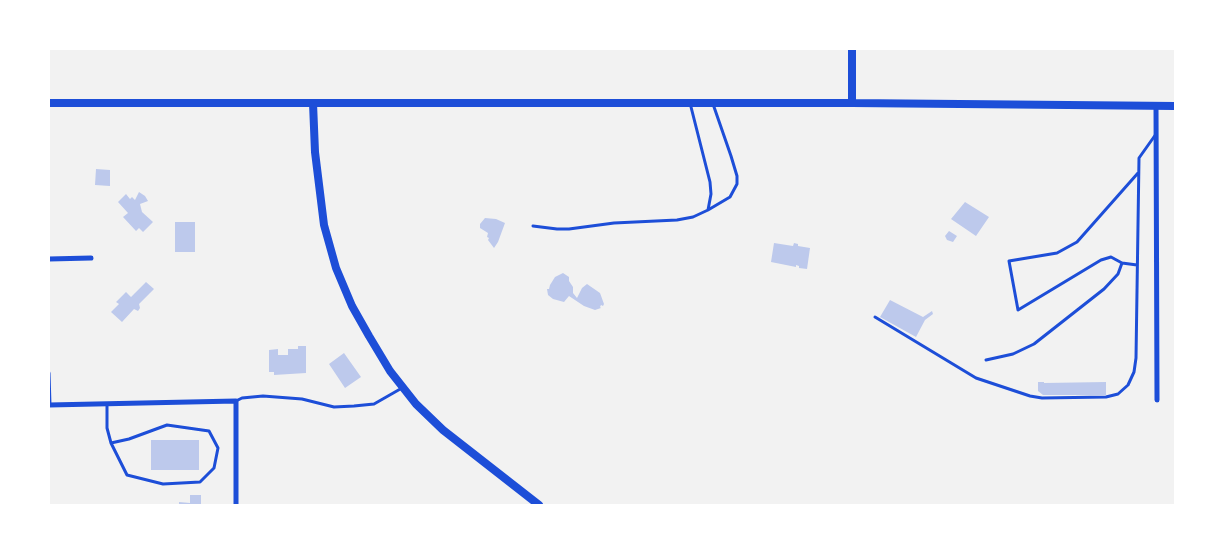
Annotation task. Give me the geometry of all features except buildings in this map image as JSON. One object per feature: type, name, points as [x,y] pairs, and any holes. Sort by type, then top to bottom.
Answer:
[{"type":"street","points":[[852,49],[852,103]]},
{"type":"street","points":[[49,103],[852,103],[1175,106]]},
{"type":"street","points":[[313,104],[318,188],[324,226],[336,268],[352,306],[390,371],[416,404],[443,430],[539,505]]},
{"type":"street","points":[[1156,105],[1157,400]]},
{"type":"street","points":[[49,259],[91,258]]},
{"type":"street","points":[[50,405],[236,401],[236,505]]},
{"type":"lane","points":[[690,103],[710,182],[711,194],[708,210]]},
{"type":"lane","points":[[533,226],[569,229],[614,223],[677,220],[708,210],[730,197],[737,184],[737,176],[712,103]]},
{"type":"lane","points":[[875,317],[976,378],[1030,396],[1042,398],[1106,397],[1118,394],[1128,386],[1134,372],[1137,341],[1139,158],[1156,134]]},
{"type":"lane","points":[[1137,265],[1122,262],[1111,257],[1101,260],[1018,310],[1009,261],[1056,253],[1077,242],[1138,173]]},
{"type":"lane","points":[[986,360],[1013,354],[1034,344],[1104,288],[1118,274],[1122,262]]},
{"type":"lane","points":[[49,373],[50,405]]},
{"type":"lane","points":[[236,401],[242,398],[263,396],[302,399],[334,407],[354,406],[374,404],[402,388]]},
{"type":"lane","points":[[107,404],[106,428],[111,443],[127,475],[164,484],[200,482],[214,468],[218,448],[209,431],[167,425],[111,443]]}]
